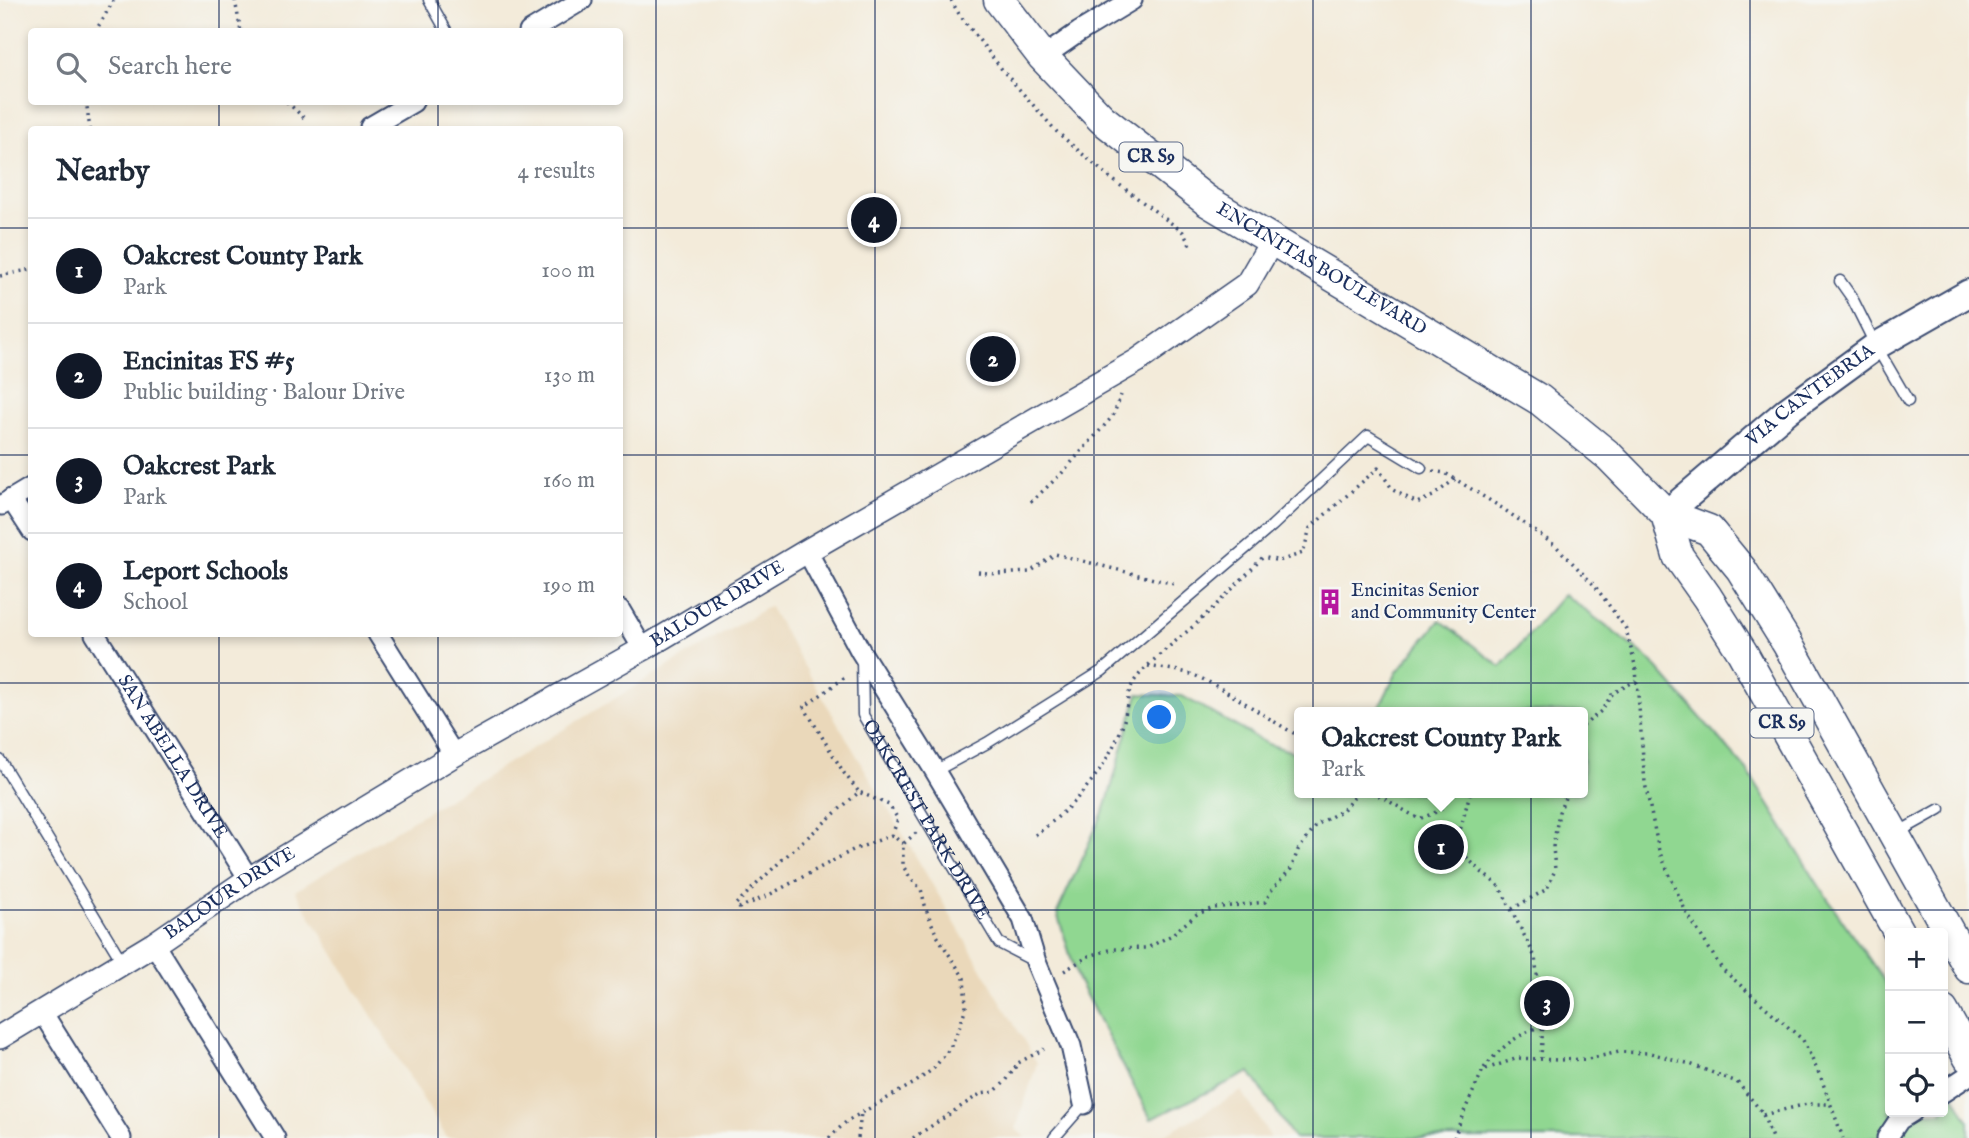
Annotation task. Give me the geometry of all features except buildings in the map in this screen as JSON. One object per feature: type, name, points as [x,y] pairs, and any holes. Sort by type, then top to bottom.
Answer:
[{"type":"main road","name":"ENCINITAS BOULEVARD","points":[[999,0],[1043,57],[1102,120],[1207,201],[1540,400],[1609,456],[1666,514],[1709,530],[1741,569],[1787,643],[1969,968]]},
{"type":"main road","name":"VIA CANTEBRIA","points":[[1666,514],[1788,410],[1876,346],[1969,293]]},
{"type":"main road","name":"ENCINITAS BOULEVARD","points":[[1666,514],[1678,556],[1742,652],[1896,928]]},
{"type":"main road","points":[[1948,1020],[1969,1058]]},
{"type":"street","points":[[536,28],[582,0]]},
{"type":"street","points":[[1043,57],[1132,0]]},
{"type":"street","points":[[372,126],[408,105]]},
{"type":"street","name":"BALOUR DRIVE","points":[[0,1037],[154,944],[249,879],[454,755],[643,649],[1137,361],[1247,284],[1272,241]]},
{"type":"street","points":[[28,489],[6,503],[28,527]]},
{"type":"street","name":"OAKCREST PARK DRIVE","points":[[807,551],[861,652],[1023,919],[1036,962],[1071,1046],[1084,1104]]},
{"type":"street","points":[[623,615],[643,649]]},
{"type":"street","name":"SAN ABELLA DRIVE","points":[[97,637],[249,879]]},
{"type":"street","points":[[380,637],[454,755]]},
{"type":"street","points":[[154,944],[275,1138]]},
{"type":"street","points":[[42,1012],[121,1138]]},
{"type":"street","points":[[1948,1089],[1969,1075]]},
{"type":"street","points":[[1888,1138],[1905,1117]]},
{"type":"lane","points":[[429,0],[445,28]]},
{"type":"lane","points":[[1840,281],[1908,401]]},
{"type":"lane","points":[[935,771],[987,743],[1102,671],[1272,526],[1368,436],[1421,468]]},
{"type":"lane","name":"OAKCREST PARK DRIVE","points":[[861,652],[863,715],[999,943],[1036,962]]},
{"type":"lane","points":[[0,760],[123,963]]},
{"type":"lane","points":[[1894,834],[1940,809]]},
{"type":"lane","points":[[1054,1138],[1084,1104]]},
{"type":"path","points":[[97,28],[114,0]]},
{"type":"path","points":[[235,0],[240,28]]},
{"type":"path","points":[[951,0],[1004,72],[1057,132],[1109,177],[1183,232],[1191,247]]},
{"type":"path","points":[[89,126],[86,107],[90,105]]},
{"type":"path","points":[[290,105],[303,118]]},
{"type":"path","points":[[0,276],[28,270]]},
{"type":"path","points":[[1031,502],[1061,474],[1113,416],[1122,393]]},
{"type":"path","points":[[1035,835],[1058,819],[1089,785],[1123,725],[1132,684],[1264,557],[1279,561],[1303,553],[1310,528],[1378,468],[1393,490],[1417,503],[1433,496],[1455,479]]},
{"type":"path","points":[[1421,468],[1445,473],[1556,546],[1595,586],[1626,629],[1636,669],[1645,783],[1660,851],[1686,912],[1722,969],[1803,1040],[1821,1078],[1843,1138]]},
{"type":"path","points":[[978,572],[1030,572],[1055,554],[1174,584]]},
{"type":"path","points":[[1149,666],[1194,675],[1294,733]]},
{"type":"path","points":[[844,678],[804,707],[844,773],[859,792],[890,805],[898,819],[892,835],[853,850],[739,908],[736,904],[859,792]]},
{"type":"path","points":[[1588,722],[1601,711],[1613,693],[1637,680]]},
{"type":"path","points":[[1064,971],[1089,956],[1113,948],[1147,948],[1170,936],[1196,914],[1214,908],[1265,902],[1273,888],[1291,869],[1298,850],[1318,824],[1343,810],[1353,798]]},
{"type":"path","points":[[1384,798],[1419,819],[1439,811],[1450,798]]},
{"type":"path","points":[[1469,798],[1456,846],[1500,887],[1535,957],[1541,999],[1541,1059]]},
{"type":"path","points":[[1512,909],[1546,889],[1555,870],[1553,847],[1559,812],[1565,798]]},
{"type":"path","points":[[903,844],[919,831]]},
{"type":"path","points":[[892,835],[903,844]]},
{"type":"path","points":[[829,1138],[847,1121],[916,1082],[934,1068],[950,1048],[966,1006],[964,978],[936,934],[921,890],[903,866],[903,844]]},
{"type":"path","points":[[1454,1138],[1483,1070],[1506,1045],[1524,1032],[1542,1026]]},
{"type":"path","points":[[913,1138],[980,1094],[994,1092],[1006,1081],[1018,1063],[1044,1049]]},
{"type":"path","points":[[1483,1070],[1518,1058],[1588,1059],[1619,1052],[1650,1053],[1687,1063],[1737,1082],[1763,1115],[1772,1138]]},
{"type":"path","points":[[1763,1115],[1807,1104],[1831,1104]]},
{"type":"path","points":[[858,1138],[861,1113]]},
{"type":"shaded area","points":[[769,606],[1037,1063],[1016,1129],[1026,1138],[447,1138],[295,891]]},
{"type":"shaded area","points":[[1242,1091],[1271,1138],[1158,1138]]},
{"type":"green space","points":[[1564,594],[1650,660],[1747,770],[1821,889],[1885,982],[1885,1117],[1948,1117],[1948,1085],[1969,1122],[1969,1138],[1294,1138],[1250,1072],[1151,1119],[1078,980],[1057,913],[1106,806],[1138,694],[1182,696],[1268,744],[1294,752],[1294,798],[1588,798],[1588,707],[1380,707],[1397,672],[1440,620],[1501,667]]},
{"type":"place","name":"Leport Schools","points":[[874,220]]},
{"type":"place","name":"Encinitas FS #5","points":[[993,359]]},
{"type":"place","name":"Encinitas Senior and Community Center","points":[[1330,602]]},
{"type":"place","name":"Oakcrest County Park","points":[[1441,847]]},
{"type":"place","name":"Oakcrest Park","points":[[1547,1003]]}]
